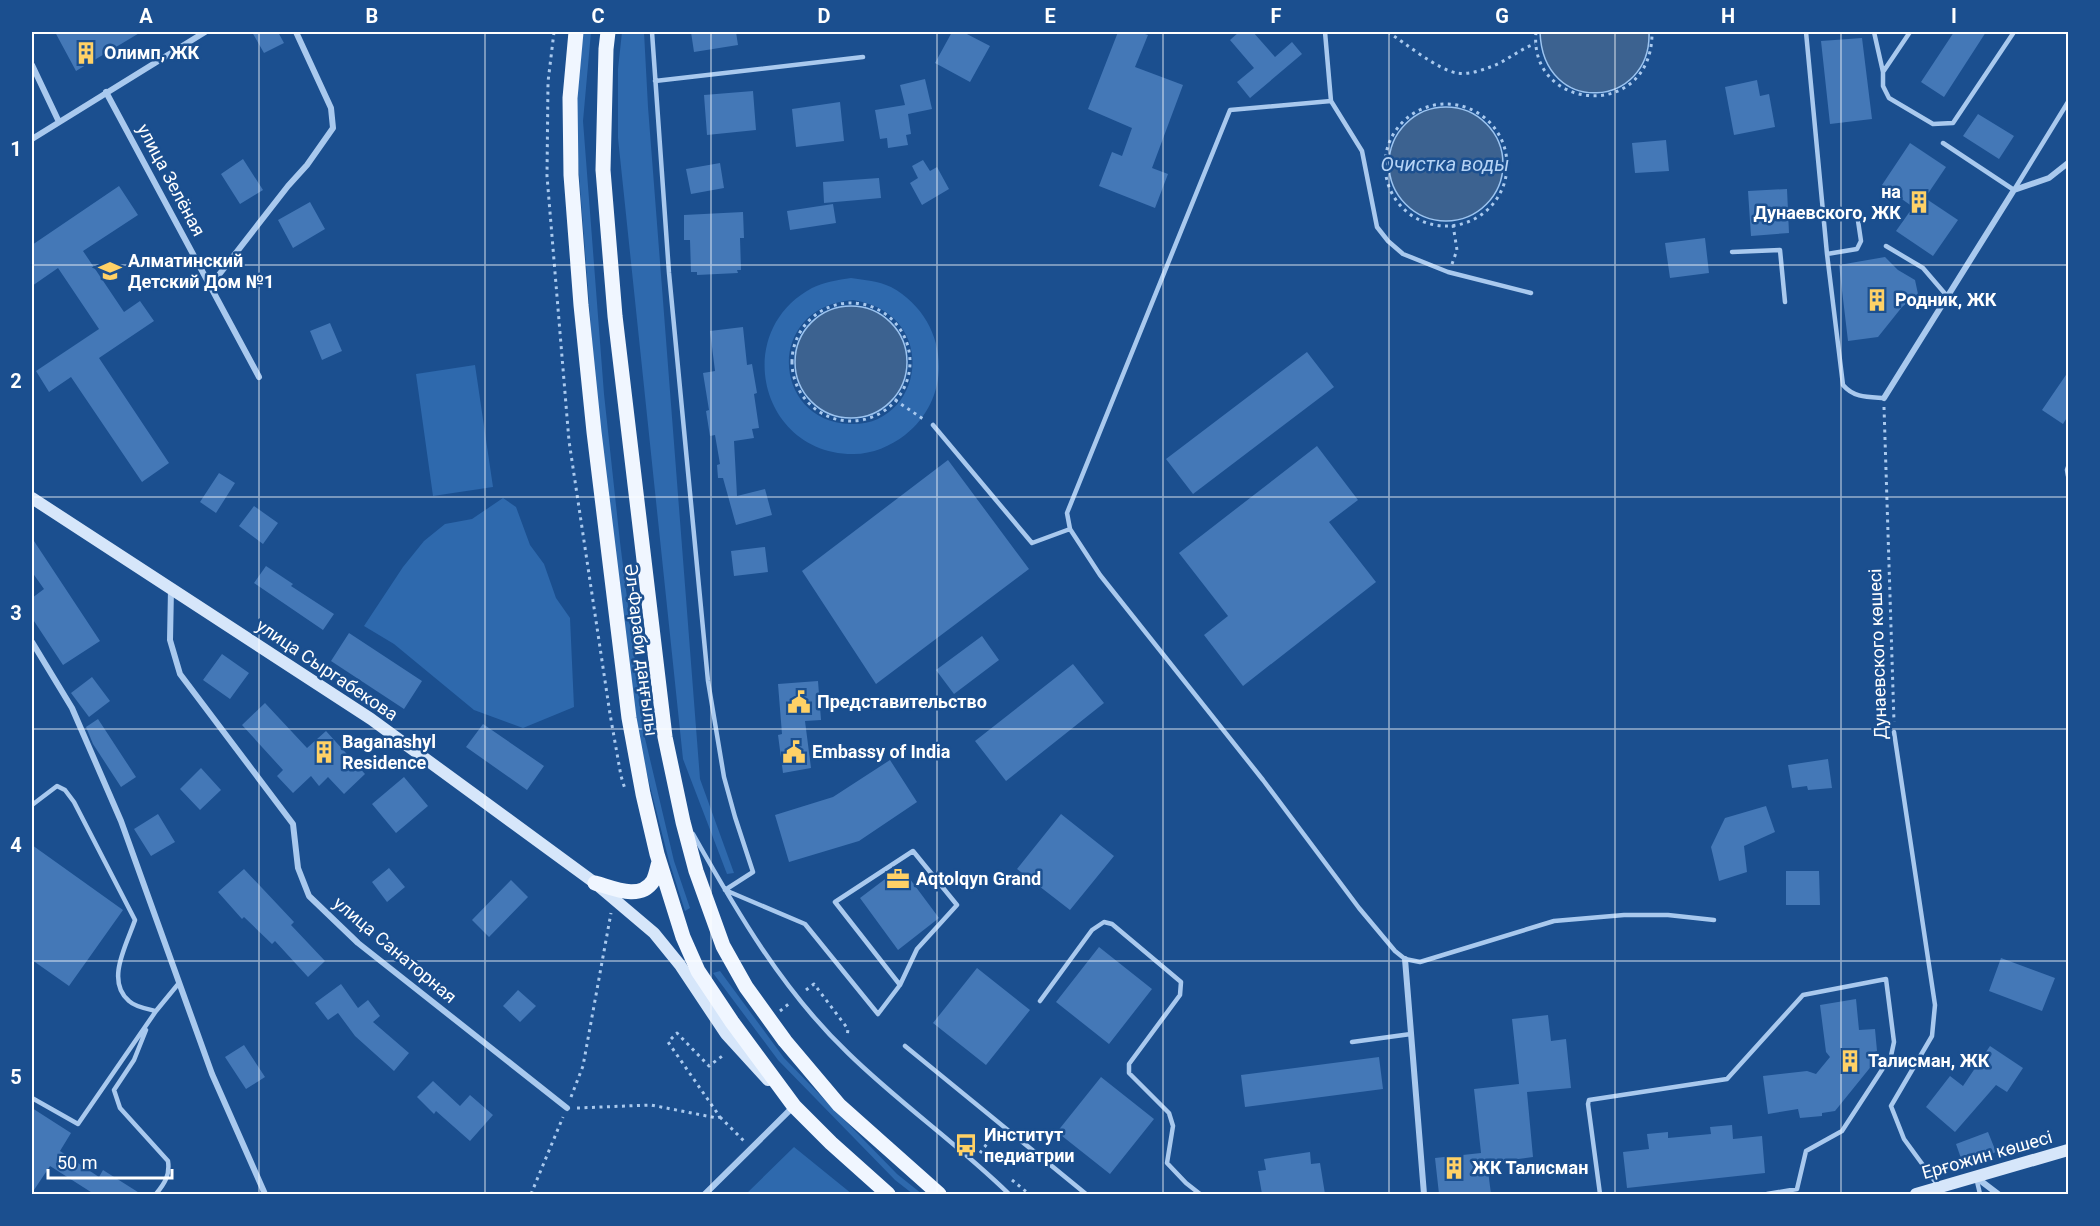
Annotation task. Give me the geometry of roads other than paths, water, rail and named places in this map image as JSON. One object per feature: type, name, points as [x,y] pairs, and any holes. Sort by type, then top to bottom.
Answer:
[{"type":"main road","name":"Әл-Фараби даңғылы","points":[[576,32],[570,98],[571,175],[581,305],[629,717],[643,794],[659,862],[683,937],[698,971],[732,1022],[795,1106],[831,1143],[888,1194]]},
{"type":"main road","points":[[608,32],[603,170],[615,316],[665,737],[681,813],[708,909],[723,946],[746,987],[785,1041],[839,1105],[939,1194]]},
{"type":"main road","points":[[595,883],[636,892],[645,889],[653,881],[659,862]]},
{"type":"street","points":[[32,139],[205,32]]},
{"type":"street","points":[[211,285],[307,165],[333,128],[331,108],[296,32]]},
{"type":"street","points":[[32,65],[59,122]]},
{"type":"street","name":"улица Зелёная","points":[[106,92],[259,377]]},
{"type":"street","points":[[1884,398],[2014,190],[2049,178],[2068,163]]},
{"type":"street","name":"улица Сыргабекова","points":[[32,498],[371,719],[595,883],[654,933],[680,965],[726,1034],[753,1065],[795,1106]]},
{"type":"street","name":"улица Санаторная","points":[[171,589],[170,640],[180,674],[293,824],[298,868],[309,896],[358,943],[567,1108]]},
{"type":"street","points":[[32,642],[72,708],[121,821],[212,1074],[265,1194]]},
{"type":"street","points":[[1405,959],[1424,1194]]},
{"type":"street","points":[[705,1194],[795,1106]]},
{"type":"street","name":"Ерғожин көшесі","points":[[1916,1194],[2068,1150]]},
{"type":"street","points":[[1976,1177],[1998,1194]]},
{"type":"lane","points":[[652,32],[669,273],[708,681],[724,777],[753,872],[725,890]]},
{"type":"lane","points":[[1325,32],[1331,101],[1362,151],[1377,227],[1388,241],[1403,254],[1448,272],[1531,292]]},
{"type":"lane","points":[[1806,32],[1827,254],[1843,385],[1848,392],[1860,397],[1884,398]]},
{"type":"lane","points":[[1874,32],[1883,72],[1883,86],[1889,98],[1933,124],[1953,123],[2014,32]]},
{"type":"lane","points":[[1883,72],[1910,32]]},
{"type":"lane","points":[[655,81],[863,57]]},
{"type":"lane","points":[[1331,101],[1230,110],[1067,513],[1070,529],[1101,575],[1263,780],[1359,908],[1395,951],[1405,959],[1420,962],[1554,921],[1624,915],[1668,915],[1714,920]]},
{"type":"lane","points":[[1943,143],[2014,190],[2068,102]]},
{"type":"lane","points":[[1827,254],[1857,249],[1861,241],[1857,214]]},
{"type":"lane","points":[[1886,246],[1923,267],[1947,296]]},
{"type":"lane","points":[[1732,252],[1780,250],[1785,302]]},
{"type":"lane","points":[[933,425],[1032,543],[1070,529]]},
{"type":"lane","points":[[2068,467],[2068,476]]},
{"type":"lane","name":"Дунаевского көшесі","points":[[1894,732],[1935,1005],[1932,1036],[1891,1106],[1904,1139],[1939,1187]]},
{"type":"lane","points":[[32,805],[57,786],[65,790],[74,802],[135,920],[117,968],[122,993],[130,1003],[156,1011]]},
{"type":"lane","points":[[681,813],[756,941],[797,997],[847,1053],[1009,1194]]},
{"type":"lane","points":[[725,890],[805,924],[878,1014],[900,985],[917,949],[957,905],[913,850],[835,902],[900,985]]},
{"type":"lane","points":[[1040,1001],[1092,930],[1104,922],[1112,924],[1181,982],[1180,995],[1129,1064],[1129,1073],[1169,1113],[1173,1126],[1167,1163],[1200,1194]]},
{"type":"lane","points":[[1600,1194],[1587,1104],[1589,1100],[1727,1079],[1803,994],[1886,979],[1894,1042],[1892,1056],[1842,1131],[1806,1151],[1797,1189],[1767,1194]]},
{"type":"lane","points":[[32,1098],[78,1124],[156,1011],[179,983]]},
{"type":"lane","points":[[149,1022],[134,1060],[114,1090],[120,1108],[168,1161],[169,1170],[166,1182],[156,1194]]},
{"type":"lane","points":[[1352,1042],[1411,1034]]},
{"type":"lane","points":[[905,1046],[1086,1194]]},
{"type":"lane","points":[[1976,1177],[1980,1194]]},
{"type":"water","points":[[1540,32],[1649,32],[1645,57],[1634,76],[1617,88],[1597,93],[1577,90],[1559,79],[1546,60]]},
{"type":"water","name":"Очистка воды","points":[[1446,107],[1468,111],[1487,123],[1499,142],[1503,164],[1499,186],[1487,205],[1468,217],[1446,221],[1424,217],[1405,205],[1393,186],[1389,164],[1393,142],[1405,123],[1424,111]]},
{"type":"water","points":[[851,306],[872,310],[891,322],[903,341],[907,362],[903,383],[891,402],[872,414],[851,418],[830,414],[811,402],[799,383],[795,362],[799,341],[811,322],[830,310]]},
{"type":"place","name":"Олимп, ЖК","points":[[86,53]]},
{"type":"place","name":"на Дунаевского, ЖК","points":[[1919,202]]},
{"type":"place","name":"Алматинский Детский Дом №1","points":[[110,271]]},
{"type":"place","name":"Родник, ЖК","points":[[1877,300]]},
{"type":"place","name":"Представительство","points":[[799,702]]},
{"type":"place","name":"Baganashyl Residence","points":[[324,752]]},
{"type":"place","name":"Embassy of India","points":[[794,752]]},
{"type":"place","name":"Aqtolqyn Grand","points":[[898,879]]},
{"type":"place","name":"Талисман, ЖК","points":[[1850,1061]]},
{"type":"place","name":"Институт педиатрии","points":[[966,1145]]},
{"type":"place","name":"ЖК Талисман","points":[[1454,1168]]}]
